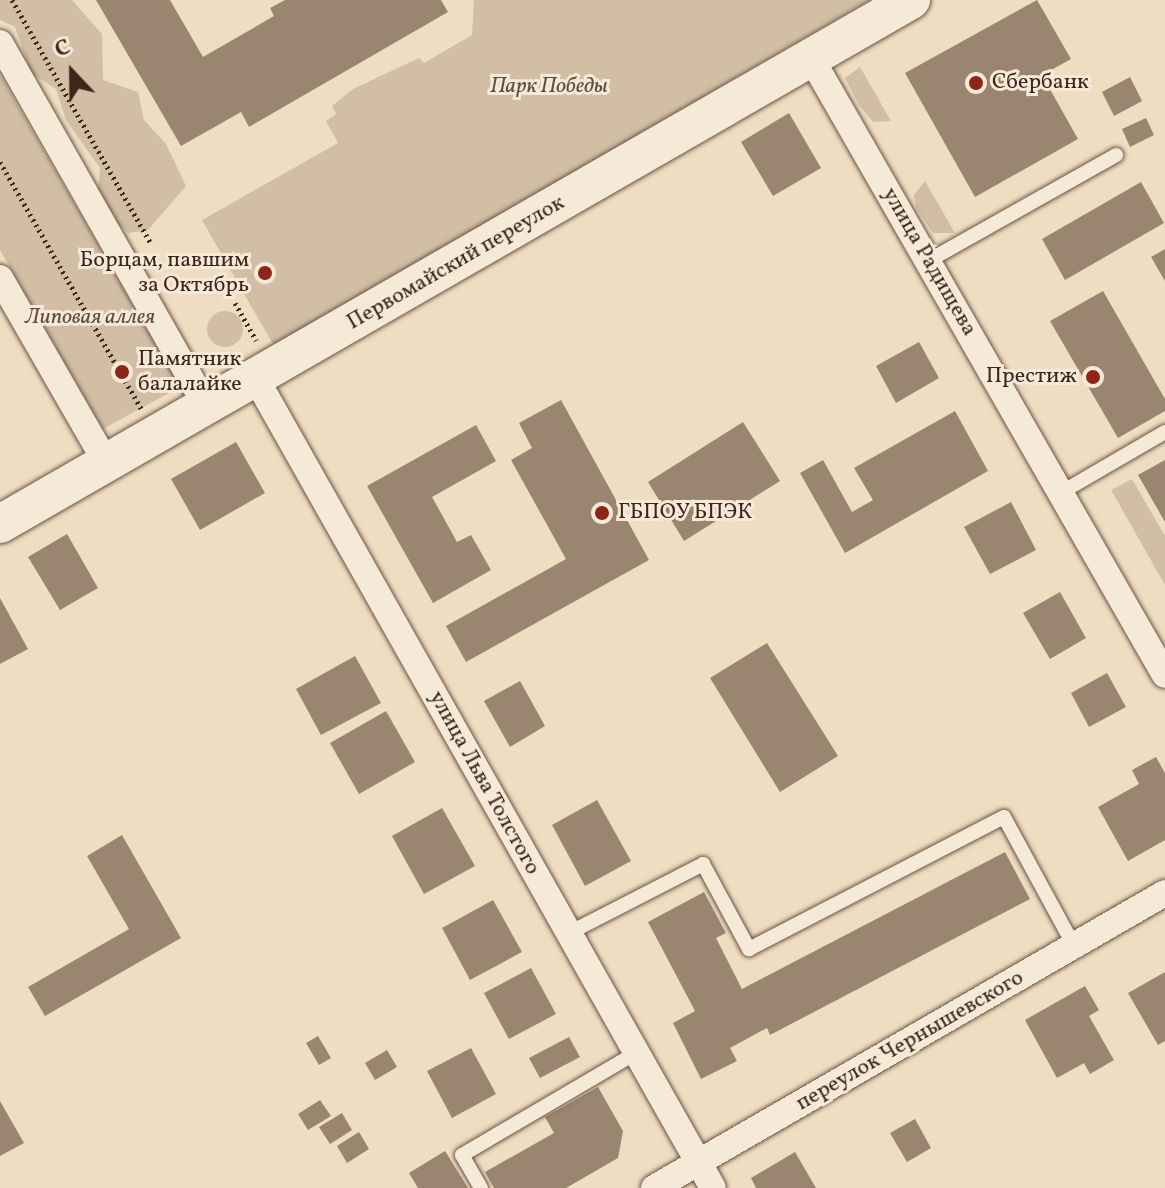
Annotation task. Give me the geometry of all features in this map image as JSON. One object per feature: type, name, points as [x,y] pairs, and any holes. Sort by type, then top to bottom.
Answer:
[{"type":"street","name":"Первомайский переулок","points":[[0,524],[911,0]]},
{"type":"street","points":[[0,43],[206,405]]},
{"type":"street","name":"улица Радищева","points":[[811,58],[1165,675]]},
{"type":"street","points":[[0,278],[106,462]]},
{"type":"street","name":"улица Льва Толстого","points":[[255,377],[713,1188]]},
{"type":"street","name":"переулок Чернышевского","points":[[654,1188],[1165,893]]},
{"type":"lane","points":[[928,261],[1116,155]]},
{"type":"lane","points":[[1062,492],[1165,432]]},
{"type":"lane","points":[[569,933],[703,864],[749,949],[1004,817],[1074,946]]},
{"type":"lane","points":[[481,1188],[462,1155],[636,1053]]},
{"type":"path","points":[[12,0],[150,242]]},
{"type":"path","points":[[0,162],[156,433]]},
{"type":"green space","points":[[0,0],[72,0],[102,34],[103,80],[138,92],[144,120],[166,144],[186,186],[148,230],[128,233],[111,217],[98,192],[100,168],[66,120],[56,89],[31,73],[15,27],[0,20]]},
{"type":"green space","name":"Парк Победы","points":[[474,0],[870,0],[274,346],[202,220],[338,143],[326,121],[336,114],[332,106],[353,89],[419,58],[424,63],[472,35]]},
{"type":"green space","points":[[860,67],[891,121],[873,122],[859,105],[845,78]]},
{"type":"green space","name":"Липовая аллея","points":[[0,75],[180,387],[103,429],[0,250]]},
{"type":"green space","points":[[925,181],[955,233],[933,233],[916,208],[914,195]]},
{"type":"green space","points":[[225,311],[238,316],[243,329],[238,342],[225,347],[212,342],[207,329],[212,316]]},
{"type":"green space","points":[[1132,479],[1165,536],[1165,585],[1111,490]]},
{"type":"building","points":[[96,0],[170,0],[203,57],[274,16],[270,8],[285,0],[441,0],[448,12],[249,127],[241,112],[181,146]]},
{"type":"building","points":[[1037,0],[1071,59],[1042,75],[1078,139],[975,197],[905,73]]},
{"type":"building","points":[[1130,77],[1142,101],[1114,116],[1102,92]]},
{"type":"building","points":[[789,113],[821,168],[773,196],[741,142]]},
{"type":"building","points":[[1146,118],[1154,135],[1130,147],[1122,129]]},
{"type":"building","points":[[1141,182],[1164,223],[1065,280],[1042,239]]},
{"type":"building","points":[[1165,249],[1165,281],[1151,257]]},
{"type":"building","points":[[1103,291],[1165,399],[1165,411],[1118,438],[1050,321]]},
{"type":"building","points":[[919,342],[939,378],[896,403],[876,366]]},
{"type":"building","points":[[561,400],[649,560],[466,662],[446,626],[566,559],[511,460],[532,448],[519,423]]},
{"type":"building","points":[[955,411],[988,471],[845,553],[800,473],[823,460],[852,512],[873,500],[854,468]]},
{"type":"building","points":[[743,422],[780,481],[684,541],[648,482]]},
{"type":"building","points":[[476,425],[496,461],[432,497],[457,542],[471,535],[491,570],[433,603],[367,486]]},
{"type":"building","points":[[236,442],[265,493],[200,530],[171,479]]},
{"type":"building","points":[[1165,460],[1165,522],[1138,475]]},
{"type":"building","points":[[1011,502],[1036,550],[990,574],[964,527]]},
{"type":"building","points":[[67,534],[98,588],[60,610],[28,557]]},
{"type":"building","points":[[1060,592],[1086,638],[1050,659],[1023,613]]},
{"type":"building","points":[[0,598],[28,649],[0,664]]},
{"type":"building","points":[[767,643],[838,756],[780,792],[710,678]]},
{"type":"building","points":[[355,656],[381,703],[321,735],[296,689]]},
{"type":"building","points":[[1107,673],[1126,707],[1089,727],[1071,693]]},
{"type":"building","points":[[520,681],[545,726],[510,747],[484,701]]},
{"type":"building","points":[[386,711],[415,762],[359,794],[330,743]]},
{"type":"building","points":[[1156,757],[1165,773],[1165,840],[1128,861],[1098,807],[1139,784],[1132,770]]},
{"type":"building","points":[[597,800],[631,861],[585,886],[552,825]]},
{"type":"building","points":[[442,808],[475,866],[424,894],[392,836]]},
{"type":"building","points":[[122,835],[181,938],[45,1016],[28,987],[129,929],[87,856]]},
{"type":"building","points":[[1005,852],[1030,899],[770,1035],[767,1028],[730,1048],[737,1061],[701,1079],[673,1023],[695,1011],[648,922],[704,892],[726,933],[716,938],[742,989]]},
{"type":"building","points":[[493,900],[522,952],[470,980],[442,928]]},
{"type":"building","points":[[531,968],[556,1014],[509,1039],[484,993]]},
{"type":"building","points":[[1165,972],[1165,1041],[1158,1045],[1128,993]]},
{"type":"building","points":[[1085,986],[1099,1010],[1089,1016],[1114,1060],[1090,1074],[1084,1063],[1057,1078],[1025,1020]]},
{"type":"building","points":[[318,1036],[331,1058],[319,1065],[306,1043]]},
{"type":"building","points":[[569,1037],[580,1057],[540,1078],[529,1058]]},
{"type":"building","points":[[471,1048],[496,1094],[452,1118],[427,1071]]},
{"type":"building","points":[[387,1050],[397,1067],[375,1080],[365,1063]]},
{"type":"building","points":[[598,1087],[623,1131],[618,1158],[566,1188],[494,1188],[485,1172],[554,1133],[545,1117]]},
{"type":"building","points":[[320,1100],[331,1116],[308,1130],[298,1114]]},
{"type":"building","points":[[0,1101],[24,1143],[0,1156]]},
{"type":"building","points":[[342,1113],[352,1130],[330,1144],[319,1127]]},
{"type":"building","points":[[915,1119],[931,1148],[907,1162],[890,1133]]},
{"type":"building","points":[[359,1132],[369,1149],[347,1163],[337,1146]]},
{"type":"building","points":[[445,1151],[468,1188],[418,1188],[409,1173]]},
{"type":"building","points":[[795,1152],[816,1188],[756,1188],[751,1178]]},
{"type":"place","name":"Сбербанк","points":[[976,83]]},
{"type":"place","name":"Борцам, павшим за Октябрь","points":[[265,273]]},
{"type":"place","name":"Памятник балалайке","points":[[122,372]]},
{"type":"place","name":"Престиж","points":[[1093,377]]},
{"type":"place","name":"ГБПОУ БПЭК","points":[[602,513]]}]
